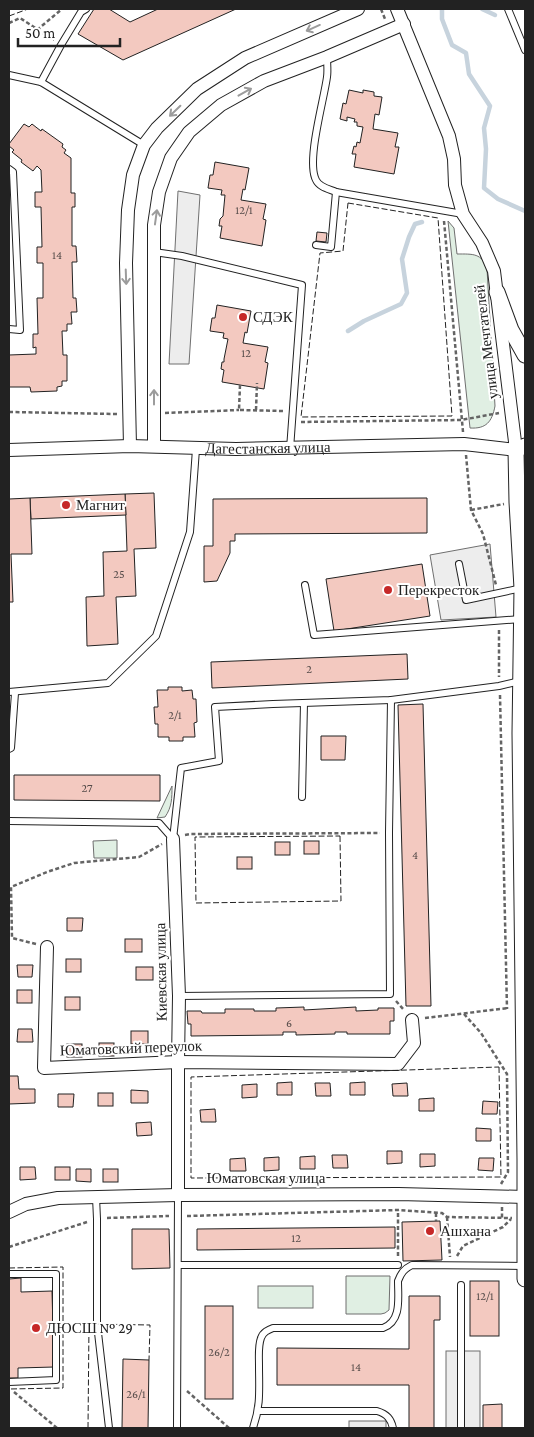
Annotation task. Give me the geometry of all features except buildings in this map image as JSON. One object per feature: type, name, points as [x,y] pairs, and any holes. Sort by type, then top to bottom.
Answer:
[{"type":"street","points":[[130,446],[126,263],[128,210],[134,175],[144,145],[157,128],[197,89],[245,58],[358,9]]},
{"type":"street","name":"улица Мечтателей","points":[[397,9],[449,136],[454,159],[455,185],[463,214],[482,243],[494,271],[510,410],[521,448]]},
{"type":"street","points":[[154,446],[154,225],[159,192],[171,158],[189,132],[221,105],[264,81],[327,57],[404,24]]},
{"type":"street","points":[[497,292],[511,330],[525,355]]},
{"type":"street","name":"Дагестанская улица","points":[[9,450],[130,446],[196,449],[290,449],[464,444],[521,448]]},
{"type":"street","points":[[521,448],[517,502],[522,588],[521,619],[523,640],[520,681],[523,792],[515,1008],[525,1160],[525,1279]]},
{"type":"street","name":"Киевская улица","points":[[173,839],[179,996],[178,1195]]},
{"type":"street","name":"Юматовский переулок","points":[[47,947],[44,1068],[178,1062],[398,1064],[414,1043],[412,1020]]},
{"type":"street","name":"Юматовская улица","points":[[9,1212],[26,1204],[58,1198],[178,1195],[398,1194],[525,1201]]},
{"type":"lane","points":[[41,82],[61,45],[82,12],[86,9]]},
{"type":"lane","points":[[508,9],[525,50]]},
{"type":"lane","points":[[327,57],[327,75],[314,142],[316,182],[336,192],[463,214]]},
{"type":"lane","points":[[9,76],[41,82],[144,145]]},
{"type":"lane","points":[[9,169],[13,172],[20,330],[9,329]]},
{"type":"lane","points":[[316,245],[331,247],[336,192]]},
{"type":"lane","points":[[154,252],[182,256],[302,285],[290,449]]},
{"type":"lane","points":[[9,749],[11,748],[12,693],[108,682],[156,636],[190,532],[196,449]]},
{"type":"lane","points":[[459,564],[466,600],[522,588]]},
{"type":"lane","points":[[305,585],[314,635],[521,619]]},
{"type":"lane","points":[[173,839],[181,768],[219,761],[215,707],[391,700],[499,686],[520,681]]},
{"type":"lane","points":[[179,996],[390,994],[389,833],[391,700]]},
{"type":"lane","points":[[302,797],[304,703]]},
{"type":"lane","points":[[9,821],[159,823],[173,839]]},
{"type":"lane","points":[[178,1195],[178,1428]]},
{"type":"lane","points":[[96,1197],[97,1324],[109,1428]]},
{"type":"lane","points":[[178,1265],[398,1265]]},
{"type":"lane","points":[[253,1428],[259,1411],[260,1343],[264,1333],[268,1330],[273,1328],[383,1328],[391,1324],[397,1315],[398,1281],[405,1269],[412,1265],[525,1266]]},
{"type":"lane","points":[[9,1274],[56,1274],[56,1380],[9,1385]]},
{"type":"lane","points":[[461,1285],[461,1428]]},
{"type":"lane","points":[[259,1411],[377,1411],[386,1414],[393,1428]]},
{"type":"path","points":[[38,30],[62,9]]},
{"type":"path","points":[[381,9],[390,30]]},
{"type":"path","points":[[9,24],[20,18],[61,45]]},
{"type":"path","points":[[444,212],[461,420],[471,510],[483,534],[499,594]]},
{"type":"path","points":[[256,410],[257,383]]},
{"type":"path","points":[[240,385],[239,410],[293,411]]},
{"type":"path","points":[[292,422],[461,420],[510,410]]},
{"type":"path","points":[[471,510],[517,502]]},
{"type":"path","points":[[390,994],[412,1020],[515,1008],[499,686],[499,621]]},
{"type":"path","points":[[47,947],[12,938],[11,887],[46,872],[74,863],[139,857],[173,839],[192,834],[389,833]]},
{"type":"path","points":[[464,1014],[481,1033],[507,1074],[508,1172],[501,1183]]},
{"type":"path","points":[[450,1266],[463,1246],[503,1227],[525,1201]]},
{"type":"path","points":[[178,1216],[398,1210],[436,1212],[442,1213],[448,1218],[512,1218]]},
{"type":"path","points":[[398,1210],[398,1265]]},
{"type":"path","points":[[436,1212],[436,1221]]},
{"type":"path","points":[[448,1218],[450,1266]]},
{"type":"path","points":[[178,1382],[229,1428]]},
{"type":"path","points":[[9,1385],[57,1428]]},
{"type":"green space","points":[[448,221],[454,228],[457,254],[480,257],[487,269],[495,406],[490,420],[484,426],[476,428],[470,428]]},
{"type":"green space","points":[[172,786],[169,810],[165,817],[157,818]]},
{"type":"green space","points":[[117,840],[117,858],[94,858],[93,841]]},
{"type":"green space","points":[[346,1276],[390,1276],[389,1310],[381,1314],[346,1314]]},
{"type":"green space","points":[[258,1286],[313,1286],[313,1308],[258,1308]]},
{"type":"shaded area","points":[[178,191],[200,195],[189,364],[169,364]]},
{"type":"shaded area","points":[[490,544],[496,617],[441,620],[430,555]]},
{"type":"shaded area","points":[[446,1351],[480,1351],[480,1428],[446,1428]]},
{"type":"shaded area","points":[[349,1421],[386,1421],[386,1428],[349,1428]]},
{"type":"waterway","points":[[442,9],[442,19],[452,45],[466,53],[469,74],[490,106],[484,128],[486,149],[484,188],[498,199],[525,211]]},
{"type":"waterway","points":[[482,9],[495,15]]},
{"type":"waterway","points":[[348,331],[364,321],[401,304],[407,293],[402,259],[415,224],[422,222]]},
{"type":"fence","points":[[9,16],[28,9]]},
{"type":"fence","points":[[348,203],[438,218],[452,416],[301,417],[320,253],[343,251],[348,203]]},
{"type":"fence","points":[[340,836],[341,901],[196,903],[195,837],[340,836]]},
{"type":"fence","points":[[499,1067],[501,1177],[191,1178],[191,1077],[499,1067]]},
{"type":"fence","points":[[9,1268],[63,1267],[63,1388],[9,1389]]},
{"type":"fence","points":[[88,1428],[89,1324],[150,1325],[149,1360]]},
{"type":"place","name":"СДЭК","points":[[243,317]]},
{"type":"place","name":"Магнит","points":[[66,505]]},
{"type":"place","name":"Перекресток","points":[[388,590]]},
{"type":"place","name":"Ашхана","points":[[430,1231]]},
{"type":"place","name":"ДЮСШ № 29","points":[[36,1328]]}]
